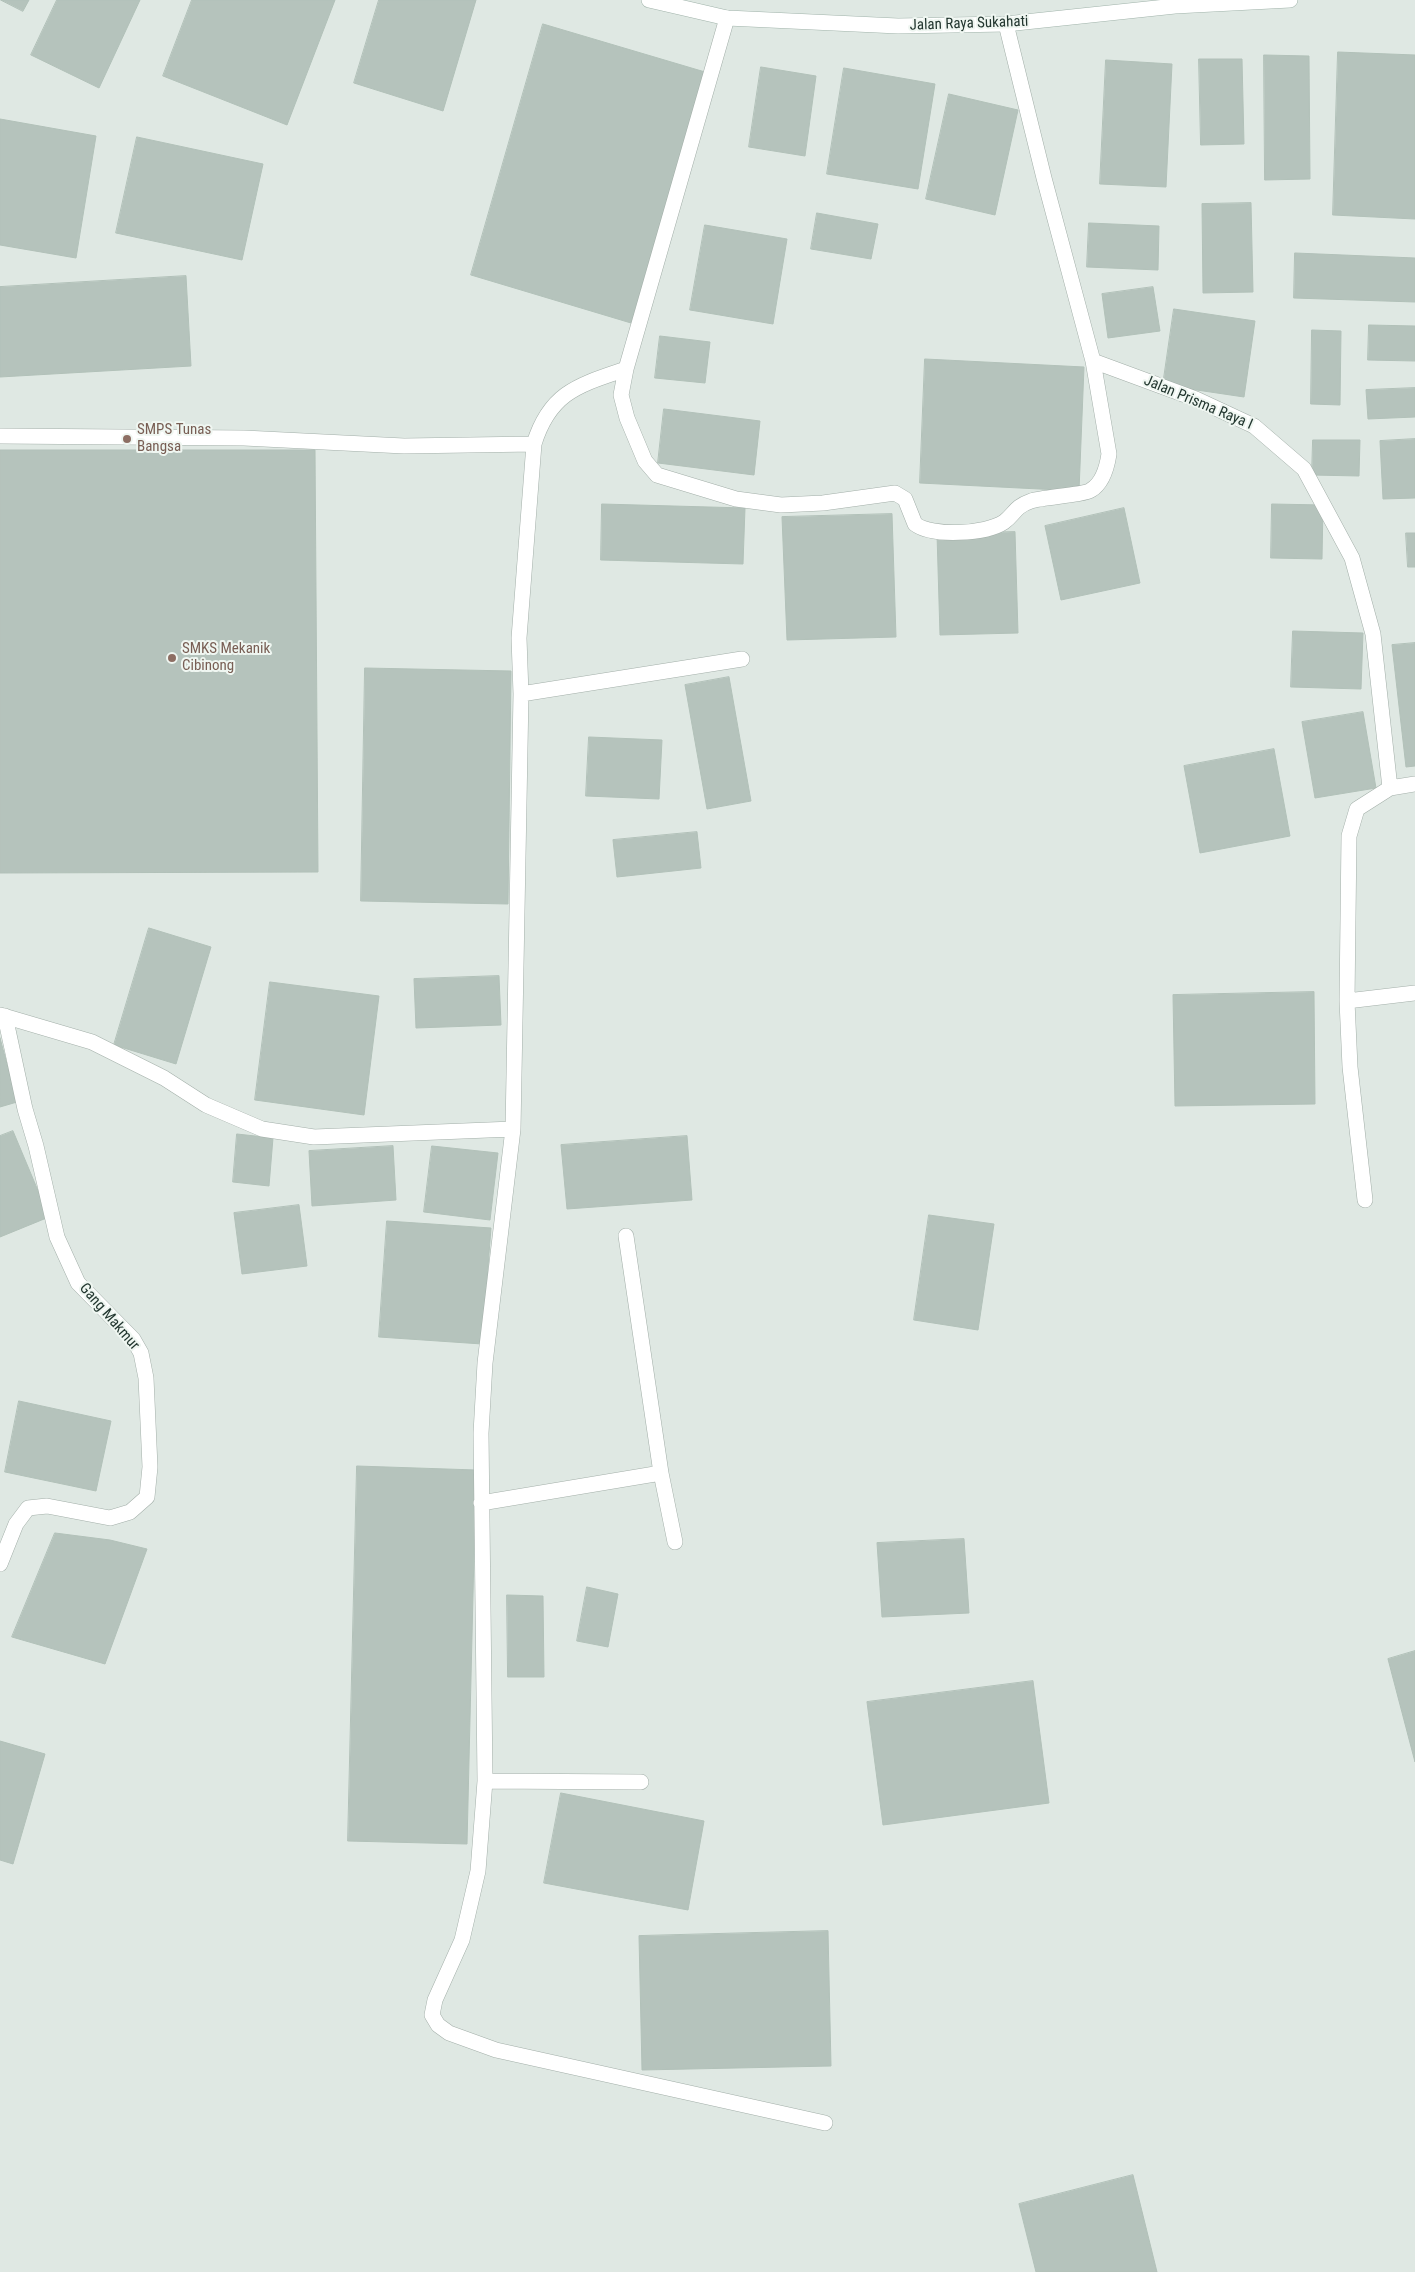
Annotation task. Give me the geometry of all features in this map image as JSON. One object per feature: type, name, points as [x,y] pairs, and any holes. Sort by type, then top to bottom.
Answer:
[{"type":"street","name":"Jalan Raya Sukahati","points":[[649,0],[727,18],[898,26],[1006,24],[1174,3],[1290,0]]},
{"type":"street","points":[[727,18],[626,369],[621,395],[627,418],[645,461],[657,475],[736,499],[781,505],[823,503],[895,493],[905,499],[915,524],[927,530],[942,532],[992,527],[1005,521],[1015,508],[1030,502],[1090,491],[1103,476],[1108,466],[1109,454],[1094,361],[1048,197],[1006,24]]},
{"type":"street","name":"Jalan Prisma Raya I","points":[[1094,361],[1196,399],[1254,426],[1304,469],[1352,558],[1373,634],[1390,788]]},
{"type":"street","points":[[626,369],[588,381],[559,399],[539,428],[534,444],[519,638],[520,694],[513,1129],[485,1363],[481,1434],[485,1781],[478,1871],[462,1940],[435,2000],[432,2015],[438,2024],[463,2039],[496,2050],[825,2123]]},
{"type":"street","points":[[0,436],[234,438],[404,446],[534,444]]},
{"type":"street","points":[[520,694],[742,658]]},
{"type":"street","points":[[1364,1200],[1350,1067],[1347,1001],[1349,836],[1357,809],[1390,788],[1415,784]]},
{"type":"street","points":[[1347,1001],[1415,993]]},
{"type":"street","points":[[3,1016],[92,1042],[164,1078],[206,1105],[262,1129],[314,1137],[513,1129]]},
{"type":"street","name":"Gang Makmur","points":[[0,1564],[16,1524],[28,1508],[47,1506],[110,1518],[130,1512],[147,1497],[150,1467],[146,1378],[141,1352],[133,1340],[78,1283],[58,1237],[3,1016]]},
{"type":"street","points":[[626,1236],[661,1473],[675,1542]]},
{"type":"street","points":[[481,1503],[661,1473]]},
{"type":"street","points":[[485,1781],[641,1782]]},
{"type":"building","points":[[1,0],[29,0],[23,11]]},
{"type":"building","points":[[57,0],[140,0],[99,88],[31,55]]},
{"type":"building","points":[[192,0],[335,0],[287,125],[163,76]]},
{"type":"building","points":[[379,0],[476,0],[443,111],[354,83]]},
{"type":"building","points":[[543,24],[705,72],[631,323],[471,275]]},
{"type":"building","points":[[1338,52],[1415,55],[1415,219],[1333,215]]},
{"type":"building","points":[[1264,55],[1309,56],[1310,179],[1265,180]]},
{"type":"building","points":[[1199,59],[1242,59],[1244,144],[1201,145]]},
{"type":"building","points":[[1106,60],[1172,64],[1166,187],[1100,184]]},
{"type":"building","points":[[761,67],[816,76],[805,156],[749,147]]},
{"type":"building","points":[[844,68],[935,84],[918,189],[827,174]]},
{"type":"building","points":[[949,94],[1018,110],[995,215],[926,199]]},
{"type":"building","points":[[0,119],[96,136],[76,258],[0,245]]},
{"type":"building","points":[[137,137],[263,164],[242,260],[116,233]]},
{"type":"building","points":[[1251,203],[1253,292],[1203,293],[1202,204]]},
{"type":"building","points":[[817,213],[878,224],[871,259],[811,249]]},
{"type":"building","points":[[1089,223],[1159,226],[1158,270],[1087,267]]},
{"type":"building","points":[[705,225],[787,239],[773,324],[690,310]]},
{"type":"building","points":[[1295,253],[1415,258],[1415,302],[1294,298]]},
{"type":"building","points":[[186,276],[191,366],[0,377],[0,287]]},
{"type":"building","points":[[1153,287],[1160,331],[1108,338],[1102,294]]},
{"type":"building","points":[[1174,309],[1255,321],[1244,397],[1163,385]]},
{"type":"building","points":[[1369,325],[1415,326],[1415,361],[1368,360]]},
{"type":"building","points":[[1312,330],[1341,331],[1340,405],[1311,404]]},
{"type":"building","points":[[660,336],[710,342],[705,383],[655,378]]},
{"type":"building","points":[[925,359],[1084,367],[1079,491],[920,483]]},
{"type":"building","points":[[1415,388],[1415,417],[1368,419],[1366,390]]},
{"type":"building","points":[[664,409],[760,421],[754,475],[658,463]]},
{"type":"building","points":[[1415,439],[1415,498],[1383,499],[1380,441]]},
{"type":"building","points":[[1313,440],[1360,440],[1359,476],[1312,475]]},
{"type":"building","points":[[0,450],[315,450],[318,872],[0,873]]},
{"type":"building","points":[[602,504],[745,508],[743,564],[601,560]]},
{"type":"building","points":[[1272,504],[1323,505],[1322,559],[1271,558]]},
{"type":"building","points":[[1124,508],[1140,583],[1061,600],[1045,526]]},
{"type":"building","points":[[892,514],[896,637],[787,640],[782,517]]},
{"type":"building","points":[[1015,532],[1018,633],[940,635],[937,534]]},
{"type":"building","points":[[1406,533],[1415,533],[1415,567],[1408,567]]},
{"type":"building","points":[[1293,631],[1363,633],[1361,689],[1291,687]]},
{"type":"building","points":[[1415,643],[1415,766],[1406,767],[1392,645]]},
{"type":"building","points":[[365,668],[511,671],[508,904],[361,901]]},
{"type":"building","points":[[729,677],[751,801],[707,809],[685,685]]},
{"type":"building","points":[[1363,712],[1376,788],[1315,798],[1302,722]]},
{"type":"building","points":[[589,737],[662,740],[659,799],[586,796]]},
{"type":"building","points":[[1274,749],[1290,836],[1200,853],[1184,766]]},
{"type":"building","points":[[697,832],[701,868],[617,877],[613,840]]},
{"type":"building","points":[[149,928],[211,947],[176,1064],[114,1045]]},
{"type":"building","points":[[499,976],[501,1025],[416,1028],[414,979]]},
{"type":"building","points":[[270,982],[379,996],[364,1115],[255,1100]]},
{"type":"building","points":[[1314,992],[1315,1104],[1175,1106],[1173,995]]},
{"type":"building","points":[[0,1038],[17,1102],[0,1107]]},
{"type":"building","points":[[13,1131],[49,1217],[0,1237],[0,1136]]},
{"type":"building","points":[[237,1134],[273,1138],[269,1186],[233,1182]]},
{"type":"building","points":[[687,1136],[692,1200],[567,1209],[561,1145]]},
{"type":"building","points":[[393,1146],[396,1200],[312,1206],[309,1151]]},
{"type":"building","points":[[432,1146],[498,1153],[490,1220],[424,1212]]},
{"type":"building","points":[[299,1205],[307,1266],[242,1274],[234,1213]]},
{"type":"building","points":[[929,1215],[994,1224],[978,1330],[914,1320]]},
{"type":"building","points":[[387,1221],[491,1228],[482,1344],[379,1337]]},
{"type":"building","points":[[19,1401],[111,1421],[96,1491],[5,1472]]},
{"type":"building","points":[[357,1466],[476,1470],[467,1844],[348,1841]]},
{"type":"building","points":[[55,1533],[110,1540],[147,1549],[105,1664],[12,1637]]},
{"type":"building","points":[[964,1539],[969,1613],[882,1617],[877,1543]]},
{"type":"building","points":[[587,1587],[618,1594],[608,1647],[577,1641]]},
{"type":"building","points":[[507,1595],[543,1596],[544,1677],[508,1677]]},
{"type":"building","points":[[1415,1651],[1415,1762],[1388,1659]]},
{"type":"building","points":[[1033,1681],[1049,1803],[883,1825],[867,1702]]},
{"type":"building","points":[[0,1741],[45,1754],[13,1864],[0,1860]]},
{"type":"building","points":[[561,1793],[704,1821],[688,1910],[544,1883]]},
{"type":"building","points":[[828,1931],[831,2066],[642,2070],[639,1936]]},
{"type":"building","points":[[1133,2175],[1157,2272],[1036,2272],[1019,2204]]},
{"type":"place","name":"SMPS Tunas Bangsa","points":[[127,439]]},
{"type":"place","name":"SMKS Mekanik Cibinong","points":[[172,658]]}]
